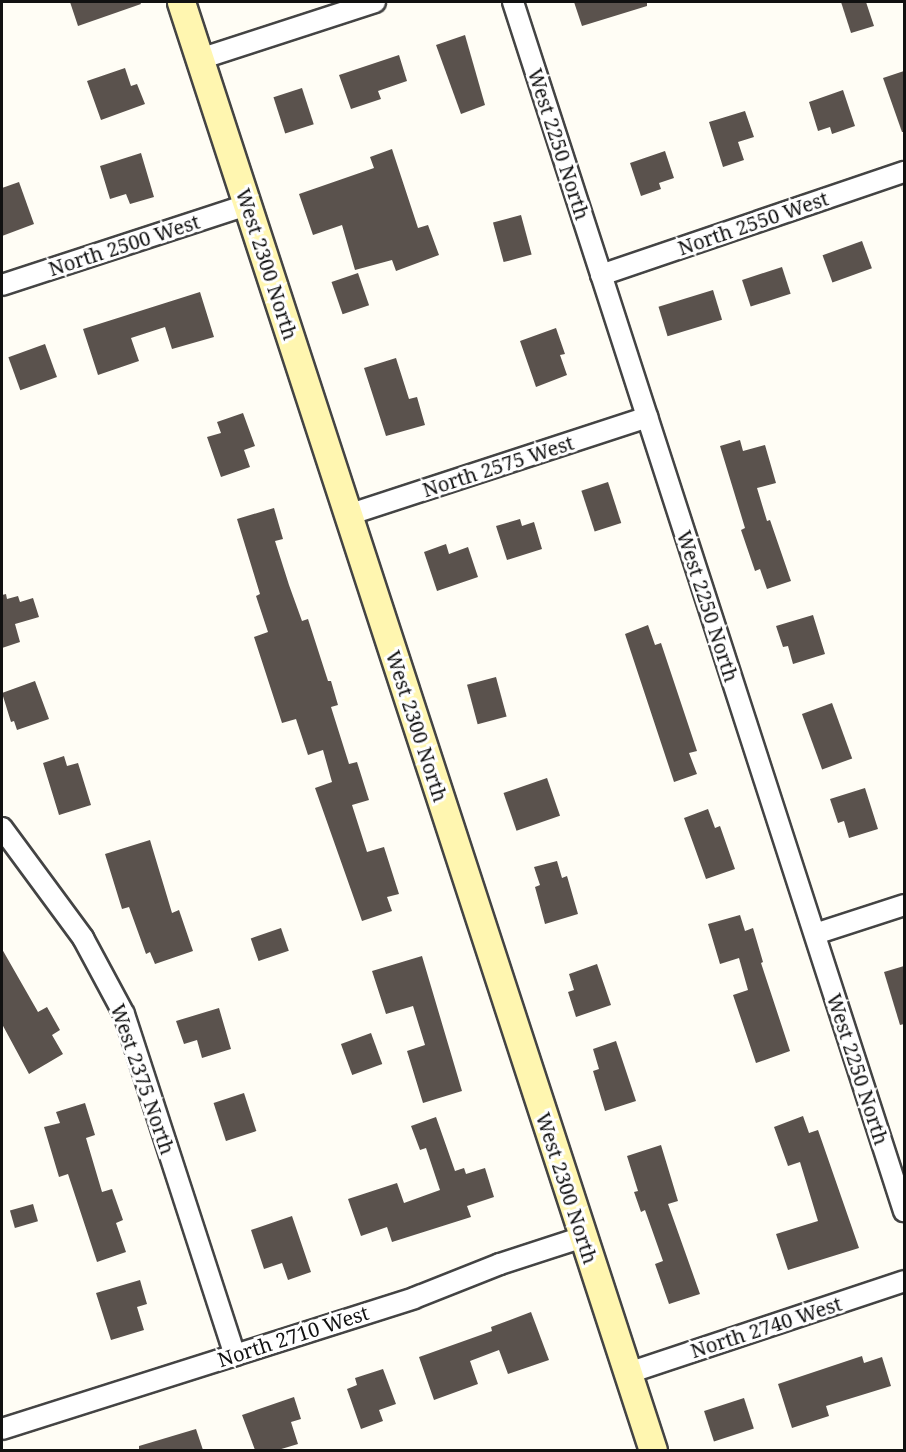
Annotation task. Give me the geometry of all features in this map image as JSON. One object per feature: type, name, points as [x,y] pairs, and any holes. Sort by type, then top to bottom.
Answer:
[{"type":"street","name":"West 2300 North","points":[[181,2],[653,1450]]},
{"type":"street","points":[[200,58],[375,2]]},
{"type":"street","name":"West 2250 North","points":[[513,2],[904,1211]]},
{"type":"street","name":"North 2550 West","points":[[601,275],[904,172]]},
{"type":"street","name":"North 2500 West","points":[[2,285],[247,205]]},
{"type":"street","name":"North 2575 West","points":[[348,514],[647,417]]},
{"type":"street","name":"West 2375 North","points":[[2,828],[82,938],[124,1014],[235,1355]]},
{"type":"street","points":[[814,934],[904,905]]},
{"type":"street","name":"North 2710 West","points":[[2,1429],[414,1298],[500,1264],[583,1237]]},
{"type":"street","name":"North 2740 West","points":[[628,1373],[904,1281]]},
{"type":"building","points":[[70,2],[140,2],[141,4],[78,26]]},
{"type":"building","points":[[574,2],[647,2],[647,6],[582,26]]},
{"type":"building","points":[[841,2],[866,2],[874,26],[851,33]]},
{"type":"building","points":[[465,35],[485,105],[461,114],[436,45]]},
{"type":"building","points":[[399,55],[407,81],[378,91],[381,99],[351,109],[339,75]]},
{"type":"building","points":[[125,68],[131,86],[137,84],[145,104],[101,120],[87,81]]},
{"type":"building","points":[[904,71],[904,132],[902,132],[883,78]]},
{"type":"building","points":[[302,88],[314,124],[285,133],[273,97]]},
{"type":"building","points":[[843,90],[855,126],[832,134],[830,127],[818,131],[809,102]]},
{"type":"building","points":[[745,111],[754,137],[738,142],[744,160],[723,167],[709,122]]},
{"type":"building","points":[[392,149],[418,228],[428,225],[439,255],[396,271],[392,260],[355,270],[342,225],[313,235],[299,194],[374,168],[370,157]]},
{"type":"building","points":[[665,151],[674,178],[659,183],[661,189],[641,196],[630,163]]},
{"type":"building","points":[[141,153],[154,197],[130,204],[126,194],[110,199],[100,166]]},
{"type":"building","points":[[19,182],[34,224],[2,236],[2,188]]},
{"type":"building","points":[[521,215],[532,255],[504,262],[493,223]]},
{"type":"building","points":[[862,241],[872,268],[832,283],[823,255]]},
{"type":"building","points":[[782,267],[791,294],[751,307],[742,280]]},
{"type":"building","points":[[358,273],[369,305],[343,314],[332,282]]},
{"type":"building","points":[[713,290],[722,320],[668,336],[658,307]]},
{"type":"building","points":[[200,292],[214,337],[172,349],[165,327],[131,338],[139,361],[98,375],[83,329]]},
{"type":"building","points":[[556,328],[565,354],[560,355],[567,375],[536,387],[520,341]]},
{"type":"building","points":[[45,344],[57,377],[20,390],[8,357]]},
{"type":"building","points":[[396,358],[409,399],[417,397],[425,425],[386,436],[364,368]]},
{"type":"building","points":[[243,413],[255,446],[244,450],[250,467],[221,477],[207,437],[221,433],[217,422]]},
{"type":"building","points":[[740,440],[743,451],[765,445],[776,483],[757,488],[767,521],[770,520],[791,581],[767,589],[760,569],[755,571],[741,530],[745,528],[720,446]]},
{"type":"building","points":[[608,482],[621,523],[595,532],[581,491]]},
{"type":"building","points":[[274,508],[283,539],[275,541],[289,585],[302,621],[308,619],[328,681],[331,681],[338,705],[331,707],[349,764],[357,762],[369,800],[352,805],[367,852],[384,847],[399,894],[387,897],[392,911],[362,921],[315,788],[332,782],[323,750],[308,755],[296,719],[282,723],[254,637],[268,632],[256,596],[260,594],[237,519]]},
{"type":"building","points":[[520,519],[522,526],[534,522],[542,549],[507,560],[496,526]]},
{"type":"building","points":[[446,544],[449,554],[468,547],[478,577],[437,591],[424,552]]},
{"type":"building","points":[[6,594],[7,599],[18,596],[20,602],[33,598],[39,617],[15,624],[20,642],[2,648],[2,595]]},
{"type":"building","points":[[813,615],[825,654],[793,664],[788,646],[783,647],[776,626]]},
{"type":"building","points":[[648,625],[655,645],[661,643],[697,751],[689,753],[697,774],[674,782],[625,634]]},
{"type":"building","points":[[496,677],[507,717],[478,724],[467,685]]},
{"type":"building","points":[[35,681],[49,719],[17,730],[14,721],[11,722],[2,693]]},
{"type":"building","points":[[832,703],[852,758],[822,769],[802,714]]},
{"type":"building","points":[[64,756],[67,766],[78,763],[91,805],[59,815],[43,763]]},
{"type":"building","points":[[547,778],[560,816],[517,831],[504,793]]},
{"type":"building","points":[[865,788],[878,829],[849,838],[844,821],[838,823],[830,799]]},
{"type":"building","points":[[708,809],[715,828],[720,826],[735,869],[706,879],[684,818]]},
{"type":"building","points":[[150,840],[172,913],[179,910],[193,951],[155,964],[150,952],[146,954],[129,907],[122,909],[105,854]]},
{"type":"building","points":[[557,861],[562,878],[567,876],[578,914],[545,924],[535,887],[540,885],[534,867]]},
{"type":"building","points":[[740,915],[745,931],[753,928],[763,962],[761,963],[790,1051],[756,1063],[733,995],[748,990],[739,958],[720,964],[708,924]]},
{"type":"building","points":[[281,928],[289,951],[259,961],[251,938]]},
{"type":"building","points":[[2,949],[38,1012],[47,1007],[60,1030],[52,1035],[63,1054],[29,1074],[2,1024]]},
{"type":"building","points":[[422,956],[462,1091],[423,1103],[407,1051],[425,1045],[413,1006],[386,1014],[372,971]]},
{"type":"building","points":[[597,964],[611,1005],[576,1017],[568,992],[574,990],[569,974]]},
{"type":"building","points":[[904,966],[904,1024],[900,1025],[884,972]]},
{"type":"building","points":[[219,1008],[231,1049],[202,1058],[197,1040],[184,1044],[176,1021]]},
{"type":"building","points":[[371,1033],[382,1064],[352,1075],[341,1044]]},
{"type":"building","points":[[616,1041],[636,1101],[605,1111],[593,1071],[599,1069],[593,1049]]},
{"type":"building","points":[[244,1093],[256,1131],[226,1141],[214,1103]]},
{"type":"building","points":[[85,1103],[95,1135],[86,1138],[102,1192],[112,1189],[123,1220],[116,1223],[126,1252],[97,1262],[68,1174],[59,1177],[44,1127],[60,1123],[56,1112]]},
{"type":"building","points":[[803,1116],[809,1133],[818,1130],[859,1248],[788,1270],[776,1234],[818,1221],[800,1162],[788,1166],[774,1127]]},
{"type":"building","points":[[436,1117],[455,1171],[464,1168],[466,1174],[485,1168],[494,1197],[467,1206],[471,1217],[392,1242],[387,1227],[361,1236],[348,1199],[397,1183],[404,1203],[440,1190],[426,1148],[420,1150],[411,1126]]},
{"type":"building","points":[[661,1145],[678,1201],[668,1204],[700,1294],[669,1304],[655,1264],[663,1261],[645,1210],[641,1212],[634,1192],[638,1191],[627,1156]]},
{"type":"building","points":[[33,1204],[38,1221],[15,1228],[10,1211]]},
{"type":"building","points":[[292,1216],[311,1272],[288,1280],[282,1263],[264,1269],[251,1230]]},
{"type":"building","points":[[140,1280],[147,1304],[137,1307],[144,1330],[111,1340],[96,1293]]},
{"type":"building","points":[[531,1312],[549,1360],[508,1374],[499,1350],[470,1361],[478,1384],[434,1400],[419,1357],[492,1331],[491,1327]]},
{"type":"building","points":[[862,1356],[864,1363],[882,1357],[891,1386],[826,1406],[829,1416],[792,1428],[778,1384]]},
{"type":"building","points":[[383,1369],[396,1404],[379,1410],[383,1421],[361,1429],[347,1389],[357,1385],[355,1378]]},
{"type":"building","points":[[294,1397],[301,1419],[291,1422],[298,1444],[278,1450],[255,1450],[242,1415]]},
{"type":"building","points":[[744,1398],[754,1428],[714,1441],[704,1411]]},
{"type":"building","points":[[196,1429],[203,1450],[139,1450],[139,1446]]}]
